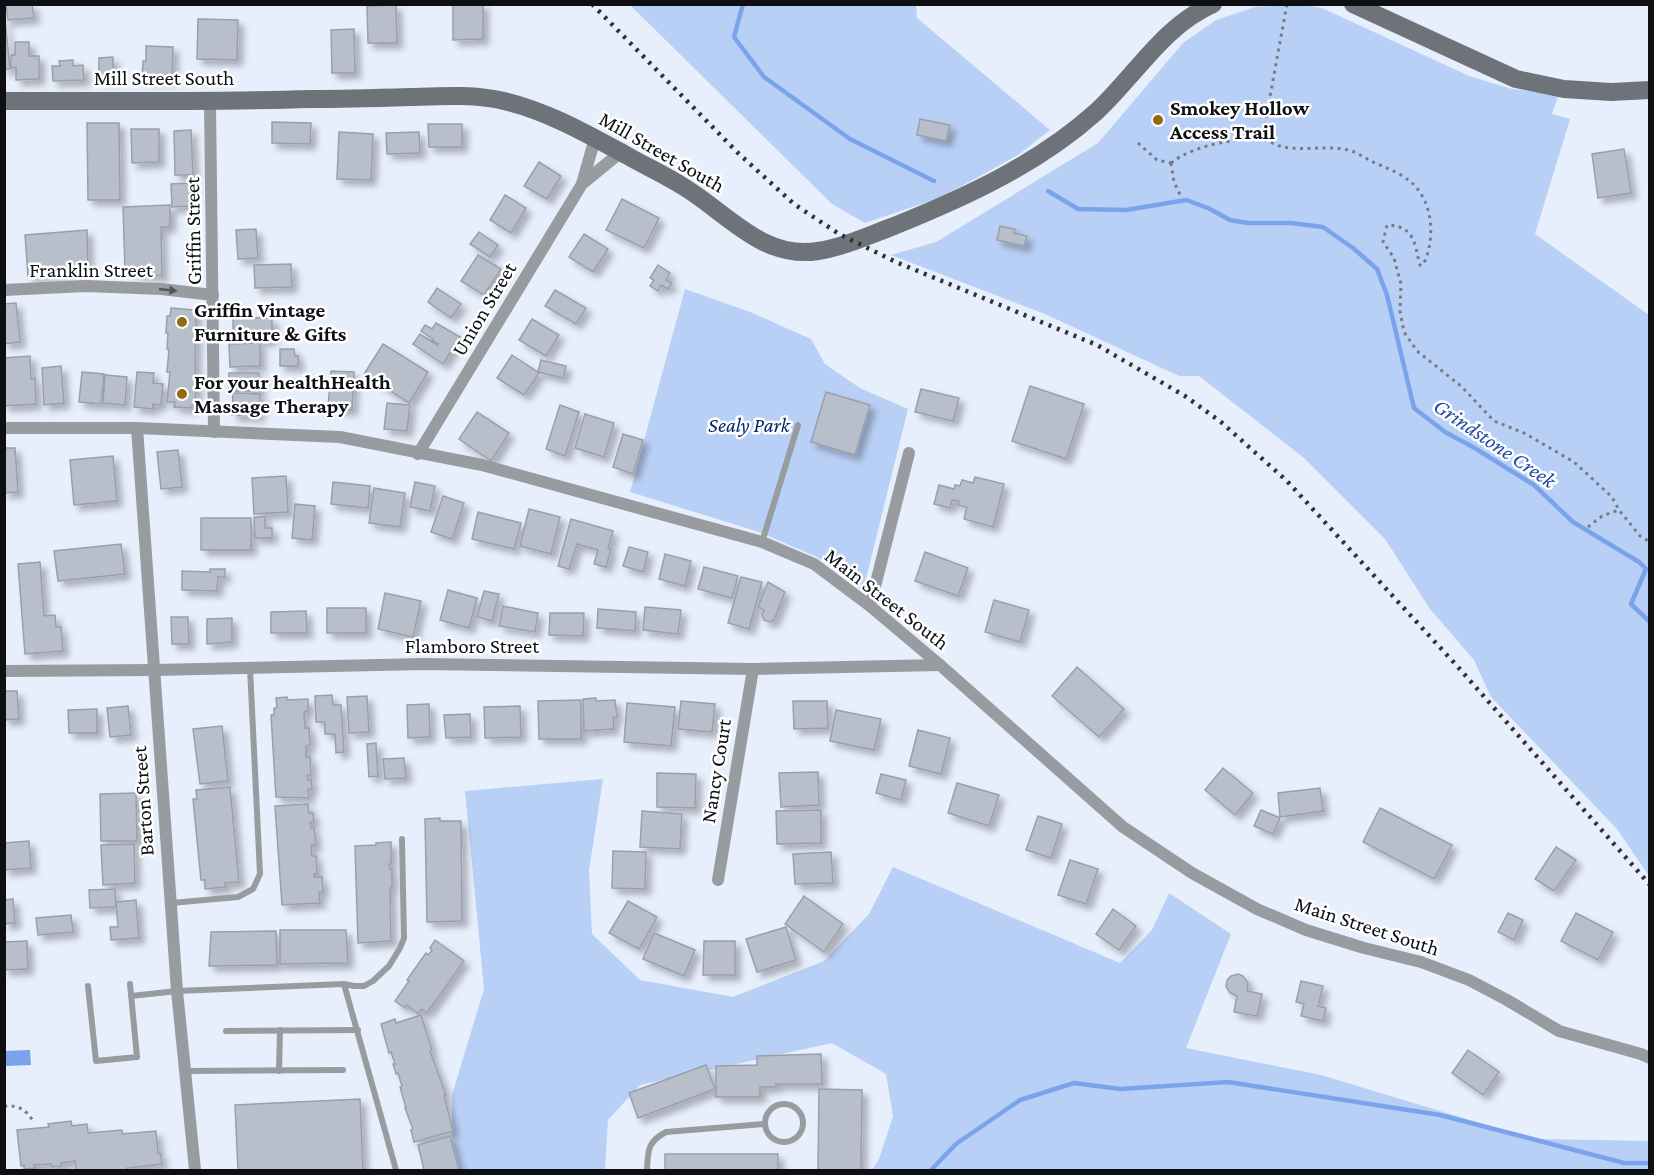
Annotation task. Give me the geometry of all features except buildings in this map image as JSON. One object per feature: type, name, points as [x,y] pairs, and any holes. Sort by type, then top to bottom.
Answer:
[{"type":"main road","name":"Mill Street South","points":[[4,101],[210,102],[459,96],[504,101],[571,126],[621,152],[686,188],[757,239],[772,247],[794,252],[818,251],[851,242],[980,190],[1040,155],[1066,137],[1095,112],[1173,30],[1193,14],[1213,4]]},
{"type":"main road","points":[[1353,4],[1516,79],[1564,88],[1611,92],[1650,90]]},
{"type":"street","name":"Griffin Street","points":[[210,102],[214,432]]},
{"type":"street","name":"Union Street","points":[[418,454],[582,184],[595,138]]},
{"type":"street","name":"Union Street","points":[[582,184],[621,152]]},
{"type":"street","name":"Franklin Street","points":[[4,290],[86,286],[160,289],[213,295]]},
{"type":"street","name":"Main Street South","points":[[4,428],[137,428],[340,438],[483,465],[762,542],[814,564],[870,606],[1123,827],[1192,873],[1257,909],[1306,930],[1421,962],[1469,980],[1559,1031],[1641,1053],[1650,1058]]},
{"type":"street","name":"Barton Street","points":[[137,428],[170,903],[195,1170]]},
{"type":"street","points":[[870,606],[909,453]]},
{"type":"street","name":"Flamboro Street","points":[[4,671],[423,664],[753,669],[940,665]]},
{"type":"street","name":"Nancy Court","points":[[718,880],[753,669]]},
{"type":"lane","points":[[762,542],[798,425]]},
{"type":"lane","points":[[170,903],[238,897],[253,889],[260,874],[250,668]]},
{"type":"lane","points":[[131,996],[177,991],[344,984],[354,987],[364,986],[373,981],[389,966],[404,938],[402,839]]},
{"type":"lane","points":[[88,986],[96,1062],[137,1057],[130,984]]},
{"type":"lane","points":[[344,984],[396,1170]]},
{"type":"lane","points":[[279,1071],[280,1030]]},
{"type":"lane","points":[[226,1031],[358,1030]]},
{"type":"lane","points":[[185,1071],[343,1070]]},
{"type":"lane","points":[[778,1105],[790,1105],[796,1108],[802,1118],[798,1136],[787,1141],[780,1142],[770,1135],[765,1124],[769,1112],[778,1105]]},
{"type":"lane","points":[[647,1170],[650,1145],[655,1138],[666,1132],[765,1124]]},
{"type":"path","points":[[1262,140],[1287,4]]},
{"type":"path","points":[[1138,143],[1157,160],[1171,163],[1184,154],[1216,143],[1262,140],[1285,147],[1350,150],[1403,176],[1419,190],[1428,210],[1432,233],[1423,265],[1420,265],[1415,241],[1408,231],[1387,225],[1383,242],[1394,258],[1401,284],[1400,311],[1404,332],[1417,351],[1461,386],[1494,421],[1524,433],[1574,462],[1612,497],[1619,510],[1640,536],[1650,542]]},
{"type":"path","points":[[1171,163],[1174,182],[1182,197]]},
{"type":"path","points":[[1588,527],[1602,516],[1619,510]]},
{"type":"path","points":[[4,1106],[20,1107],[34,1123]]},
{"type":"green space","points":[[1297,4],[1322,8],[1469,76],[1512,89],[1559,94],[1552,114],[1570,119],[1535,234],[1649,315],[1649,876],[1617,829],[1491,697],[1474,660],[1430,609],[1385,539],[1304,458],[1199,376],[1179,376],[1045,314],[891,255],[936,242],[1098,143],[1183,43],[1216,20],[1255,7]]},
{"type":"green space","points":[[630,5],[916,5],[917,18],[1050,130],[1018,155],[942,197],[865,223],[832,204]]},
{"type":"green space","name":"Sealy Park","points":[[685,289],[750,312],[811,339],[825,364],[860,388],[908,409],[863,591],[817,557],[759,532],[630,492]]},
{"type":"green space","points":[[603,779],[589,871],[592,934],[640,980],[733,997],[824,961],[869,914],[893,867],[1120,963],[1152,930],[1169,893],[1231,934],[1186,1048],[1321,1075],[1493,1127],[1542,1139],[1649,1141],[1649,1170],[872,1170],[879,1159],[893,1116],[886,1074],[832,1043],[640,1085],[608,1120],[605,1170],[452,1170],[452,1095],[484,989],[465,791]]},
{"type":"water","points":[[30,1050],[31,1065],[5,1066],[5,1051]]},
{"type":"waterway","name":"Grindstone Creek","points":[[743,4],[734,37],[764,77],[850,139],[934,181]]},
{"type":"waterway","name":"Grindstone Creek","points":[[1048,191],[1078,209],[1126,210],[1186,200],[1208,208],[1230,220],[1323,227],[1353,248],[1377,269],[1387,295],[1414,408],[1445,432],[1534,485],[1573,522],[1639,562],[1646,569],[1631,604],[1650,622]]},
{"type":"waterway","points":[[931,1170],[956,1144],[1020,1100],[1074,1083],[1120,1089],[1228,1082],[1440,1115],[1624,1163],[1650,1163]]},
{"type":"railway","points":[[592,4],[738,153],[794,204],[839,234],[896,262],[1097,345],[1185,396],[1221,422],[1287,481],[1458,667],[1650,885]]},
{"type":"place","name":"Smokey Hollow Access Trail","points":[[1158,120]]},
{"type":"place","name":"Griffin Vintage Furniture & Gifts","points":[[182,322]]},
{"type":"place","name":"For your healthHealth Massage Therapy","points":[[182,394]]}]
